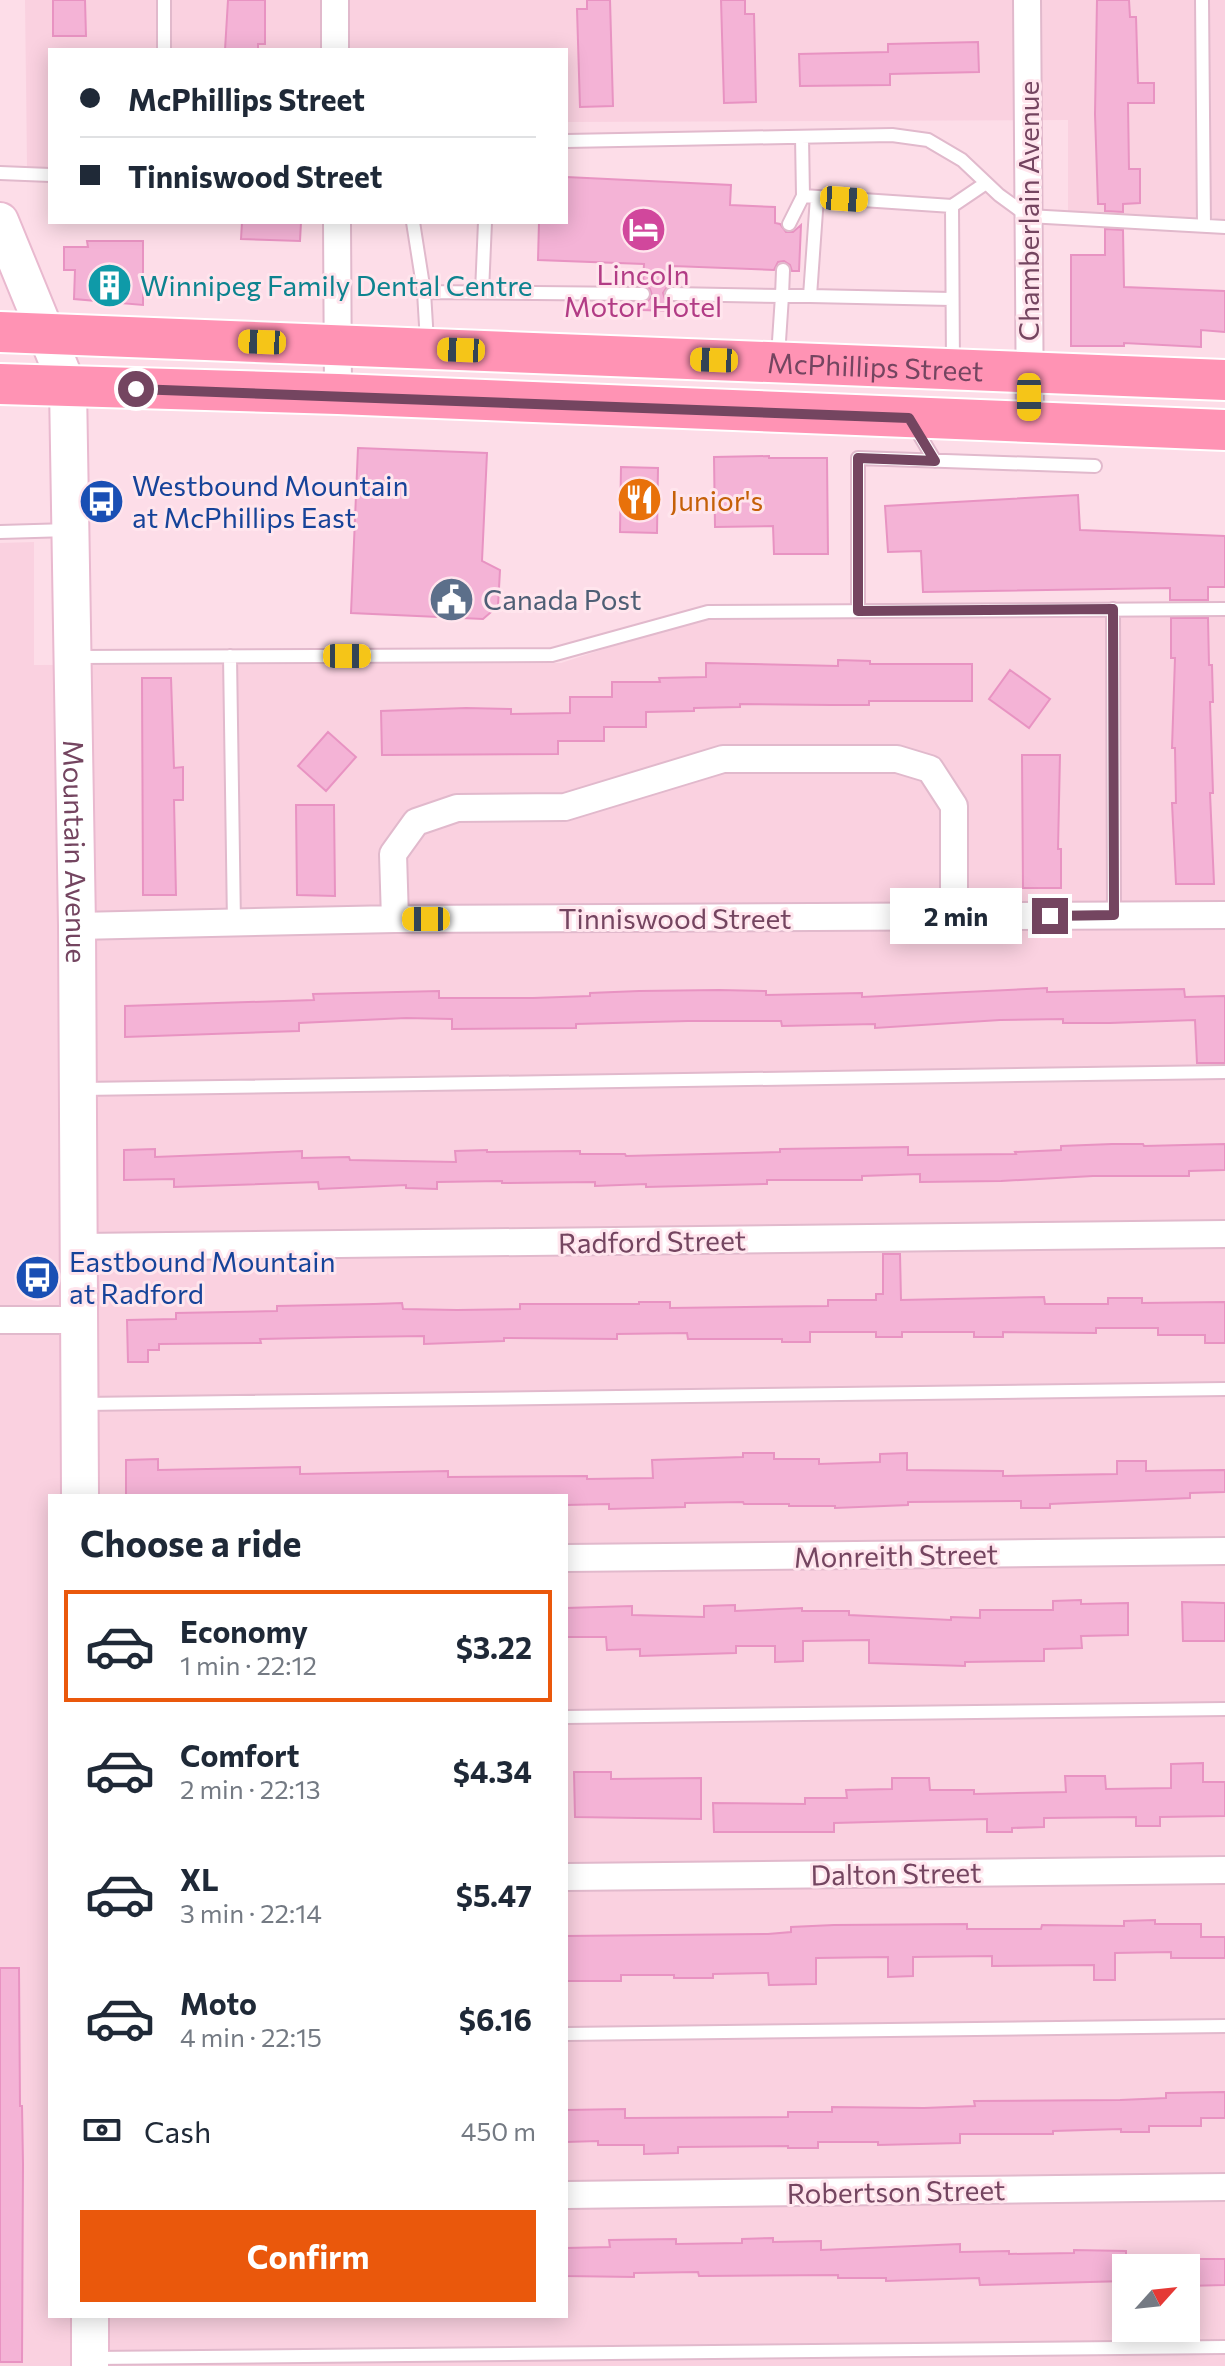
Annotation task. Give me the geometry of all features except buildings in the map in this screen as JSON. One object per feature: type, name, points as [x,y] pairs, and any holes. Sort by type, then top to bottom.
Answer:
[{"type":"main road","name":"Mountain Avenue","points":[[0,221],[68,387],[77,926],[80,1494]]},
{"type":"main road","name":"McPhillips Street","points":[[0,332],[1225,380]]},
{"type":"main road","name":"McPhillips Street","points":[[0,384],[338,394],[1225,430]]},
{"type":"main road","points":[[90,2318],[90,2362]]},
{"type":"street","points":[[335,0],[335,48]]},
{"type":"street","name":"Chamberlain Avenue","points":[[1027,0],[1030,423]]},
{"type":"street","points":[[337,224],[338,394]]},
{"type":"street","points":[[395,919],[393,854],[416,822],[457,808],[565,807],[723,759],[897,759],[930,769],[954,806],[954,917]]},
{"type":"street","name":"Tinniswood Street","points":[[77,926],[395,919],[1225,915]]},
{"type":"street","name":"Radford Street","points":[[80,1247],[1225,1234]]},
{"type":"street","points":[[0,1320],[80,1320]]},
{"type":"street","name":"Monreith Street","points":[[568,1558],[1225,1551]]},
{"type":"street","name":"Dalton Street","points":[[568,1877],[1225,1870]]},
{"type":"street","name":"Robertson Street","points":[[568,2195],[1225,2187]]},
{"type":"lane","points":[[164,0],[164,48]]},
{"type":"lane","points":[[1202,0],[1204,226]]},
{"type":"lane","points":[[568,141],[892,135],[928,140],[962,160],[1028,216],[1225,227]]},
{"type":"lane","points":[[789,224],[803,196],[802,137]]},
{"type":"lane","points":[[0,173],[48,175]]},
{"type":"lane","points":[[803,196],[952,206],[986,183]]},
{"type":"lane","points":[[810,296],[817,197]]},
{"type":"lane","points":[[952,206],[953,369]]},
{"type":"lane","points":[[413,224],[424,292],[427,349]]},
{"type":"lane","points":[[482,292],[485,224]]},
{"type":"lane","points":[[777,362],[781,339],[783,270]]},
{"type":"lane","points":[[424,292],[643,294]]},
{"type":"lane","points":[[672,294],[951,299]]},
{"type":"lane","points":[[909,418],[935,461]]},
{"type":"lane","points":[[858,611],[858,458],[1095,466]]},
{"type":"lane","points":[[0,532],[70,530]]},
{"type":"lane","points":[[1113,609],[1114,915]]},
{"type":"lane","points":[[71,657],[552,655],[708,612],[1225,609]]},
{"type":"lane","points":[[230,656],[234,923]]},
{"type":"lane","points":[[78,1089],[1225,1072]]},
{"type":"lane","points":[[80,1404],[1225,1389]]},
{"type":"lane","points":[[568,1717],[1225,1709]]},
{"type":"lane","points":[[568,2034],[1225,2026]]},
{"type":"lane","points":[[90,2362],[1225,2347]]},
{"type":"shaded area","points":[[25,0],[1225,0],[1225,219],[1068,212],[1068,120],[568,122],[568,48],[48,48],[48,169],[27,168]]},
{"type":"shaded area","points":[[34,542],[34,665],[561,663],[720,611],[1225,609],[1225,2366],[0,2366],[0,543]]},
{"type":"place","name":"Lincoln Motor Hotel","points":[[643,230]]},
{"type":"place","name":"Winnipeg Family Dental Centre","points":[[109,285]]},
{"type":"place","name":"Junior's","points":[[639,500]]},
{"type":"place","name":"Westbound Mountain at McPhillips East","points":[[101,501]]},
{"type":"place","name":"Canada Post","points":[[452,599]]},
{"type":"place","name":"Eastbound Mountain at Radford","points":[[38,1277]]},
{"type":"route","points":[[136,389],[338,394],[909,418],[935,461],[858,458],[858,611],[1113,609],[1114,915],[1050,916]]}]
